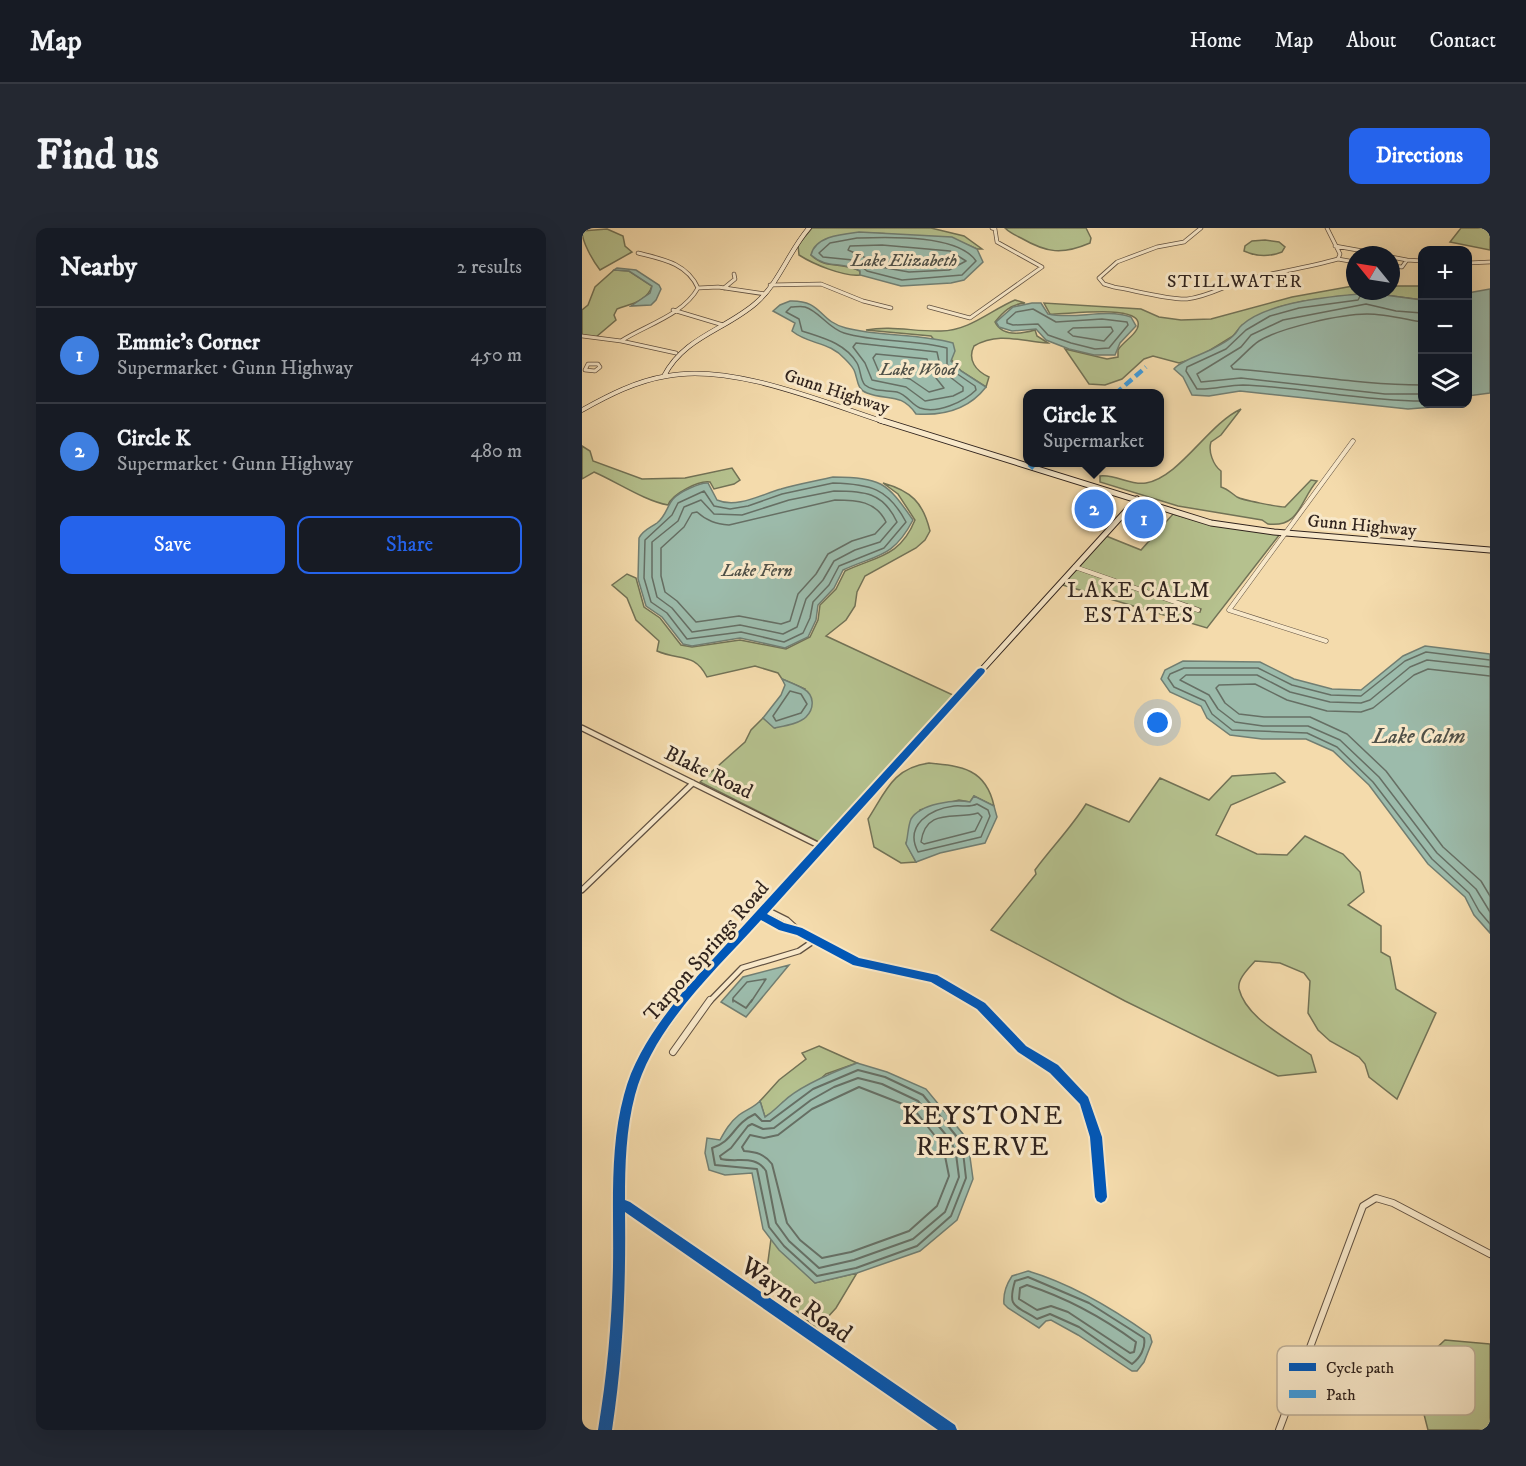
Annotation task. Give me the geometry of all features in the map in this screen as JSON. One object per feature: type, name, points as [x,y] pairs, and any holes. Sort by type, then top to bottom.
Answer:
[{"type":"main road","points":[[664,376],[676,353],[746,311],[765,294],[809,228]]},
{"type":"main road","points":[[668,365],[671,369],[682,373]]},
{"type":"main road","name":"Gunn Highway","points":[[582,410],[621,389],[664,376],[717,372],[741,377],[1023,465]]},
{"type":"main road","name":"Gunn Highway","points":[[1029,467],[1202,521],[1232,527],[1490,550]]},
{"type":"main road","name":"Tarpon Springs Road","points":[[605,1430],[619,1298],[619,1145],[623,1116],[643,1058],[668,1017],[1136,500]]},
{"type":"street","points":[[929,307],[970,318],[1042,267],[998,242],[995,229],[992,228]]},
{"type":"street","points":[[1201,228],[1184,242],[1157,247],[1117,262],[1099,278],[1104,284],[1113,287],[1185,298],[1203,296],[1230,284],[1270,273],[1304,269],[1338,259],[1346,260]]},
{"type":"street","points":[[1326,228],[1332,235],[1340,254],[1338,259]]},
{"type":"street","points":[[1335,246],[1346,248]]},
{"type":"street","points":[[638,253],[680,266],[689,273],[698,288]]},
{"type":"street","points":[[1400,259],[1418,261]]},
{"type":"street","points":[[1400,267],[1407,261]]},
{"type":"street","points":[[1472,263],[1490,262]]},
{"type":"street","points":[[724,288],[735,279],[734,274]]},
{"type":"street","points":[[770,285],[820,284],[863,301],[891,308]]},
{"type":"street","points":[[698,288],[724,288],[765,294]]},
{"type":"street","points":[[621,341],[692,298],[698,288]]},
{"type":"street","points":[[673,310],[723,325]]},
{"type":"street","points":[[582,336],[621,341],[676,353]]},
{"type":"street","points":[[593,363],[600,366],[597,370],[589,371],[584,369],[584,365],[593,363]]},
{"type":"street","points":[[1326,641],[1229,610],[1287,533],[1300,510],[1353,441]]},
{"type":"street","points":[[1075,567],[1198,610]]},
{"type":"street","name":"Blake Road","points":[[582,728],[822,846]]},
{"type":"street","points":[[582,890],[693,783]]},
{"type":"street","points":[[762,912],[787,920],[815,940],[867,965],[924,975],[958,991],[981,1006],[1022,1049],[1053,1069],[1084,1101],[1096,1137],[1101,1197]]},
{"type":"street","points":[[762,912],[782,927],[800,931]]},
{"type":"street","points":[[782,927],[787,920]]},
{"type":"street","points":[[673,1052],[692,1024],[740,970],[798,953],[815,940]]},
{"type":"street","points":[[1310,1346],[1363,1206],[1376,1198],[1393,1203],[1490,1254]]},
{"type":"street","name":"Wayne Road","points":[[619,1206],[626,1206],[950,1430]]},
{"type":"street","points":[[1279,1430],[1285,1415]]},
{"type":"green space","points":[[812,228],[931,228],[964,236],[982,249],[939,238],[864,233],[826,240],[817,246],[811,255],[828,264],[847,266],[860,271],[860,275],[853,275],[829,269],[799,255],[798,245]]},
{"type":"green space","points":[[1005,228],[1086,228],[1091,238],[1090,243],[1080,247],[1055,251],[1030,243]]},
{"type":"green space","points":[[1461,228],[1490,228],[1490,250],[1450,242]]},
{"type":"green space","points":[[607,229],[623,236],[625,246],[632,252],[600,270],[591,257],[582,231]]},
{"type":"green space","points":[[1252,241],[1279,242],[1285,247],[1282,252],[1272,255],[1258,255],[1244,251],[1245,246]]},
{"type":"green space","points":[[614,270],[629,271],[652,286],[650,291],[637,302],[617,309],[614,315],[616,320],[596,337],[582,335],[582,310],[588,305],[595,287]]},
{"type":"green space","points":[[1400,286],[1418,286],[1418,299],[1400,297]]},
{"type":"green space","points":[[1346,288],[1346,296],[1304,301],[1279,307],[1242,325],[1233,336],[1199,357],[1179,363],[1153,356],[1144,359],[1122,379],[1105,385],[1089,384],[1065,349],[1107,359],[1118,357],[1118,350],[1137,329],[1137,320],[1130,315],[1118,312],[1050,314],[1044,303],[1141,309],[1159,317],[1181,320],[1211,319],[1292,297]]},
{"type":"green space","points":[[1015,300],[1025,303],[1011,307],[1004,312],[995,322],[998,327],[1012,333],[1035,330],[1037,336],[1048,343],[1002,338],[974,346],[972,360],[980,372],[989,377],[986,387],[961,371],[931,336],[866,330],[885,328],[931,331],[961,328]]},
{"type":"green space","points":[[1241,409],[1221,435],[1211,442],[1212,458],[1221,471],[1221,487],[1240,498],[1285,507],[1311,480],[1317,481],[1298,511],[1287,522],[1268,524],[1262,520],[1178,506],[1100,482],[1100,476],[1140,483],[1158,479],[1171,471],[1217,426]]},
{"type":"green space","points":[[582,446],[590,451],[593,461],[642,479],[685,478],[732,468],[740,480],[734,484],[714,489],[710,482],[693,485],[675,496],[668,505],[641,495],[594,472],[582,479]]},
{"type":"green space","points":[[883,483],[901,490],[914,499],[924,512],[930,531],[925,540],[916,548],[865,576],[857,592],[855,606],[846,620],[826,636],[955,696],[819,842],[700,782],[745,742],[751,730],[763,718],[775,728],[805,689],[782,679],[778,673],[755,666],[707,677],[692,660],[657,651],[659,641],[636,620],[627,598],[612,585],[627,574],[636,578],[644,607],[660,618],[681,645],[692,647],[740,640],[786,649],[810,637],[818,620],[820,605],[836,589],[845,571],[886,554],[895,548],[909,532],[915,520],[898,494]]},
{"type":"green space","points":[[1173,514],[1202,522],[1280,534],[1207,628],[1063,585],[1076,569],[1200,612],[1201,609],[1079,567],[1106,536],[1141,550]]},
{"type":"green space","points":[[929,763],[962,768],[979,777],[985,784],[994,806],[974,796],[970,802],[959,800],[920,810],[906,843],[916,862],[901,863],[874,847],[868,819],[892,782],[907,770]]},
{"type":"green space","points":[[1275,773],[1285,782],[1231,805],[1216,835],[1257,854],[1287,855],[1305,836],[1343,854],[1360,872],[1364,892],[1348,905],[1381,926],[1381,952],[1390,957],[1396,989],[1436,1013],[1397,1099],[1369,1077],[1365,1064],[1359,1057],[1330,1041],[1318,1030],[1308,1013],[1310,981],[1304,973],[1280,963],[1255,961],[1242,978],[1239,989],[1243,1000],[1259,1018],[1311,1055],[1316,1072],[1278,1076],[1125,1001],[991,930],[1036,874],[1035,870],[1086,804],[1129,822],[1160,778],[1209,800],[1232,776]]},
{"type":"green space","points":[[819,1046],[857,1063],[826,1074],[783,1102],[776,1111],[765,1117],[760,1101],[779,1080],[806,1059],[802,1053]]},
{"type":"green space","points":[[771,1239],[815,1283],[857,1273],[836,1308],[817,1329],[765,1283]]},
{"type":"green space","points":[[1445,1340],[1490,1344],[1490,1430],[1428,1430],[1424,1415],[1475,1415],[1475,1346],[1439,1346]]},
{"type":"water","name":"Lake Elizabeth","points":[[859,232],[952,237],[977,249],[983,262],[964,280],[901,286],[860,275],[860,271],[853,268],[829,264],[811,255],[818,244],[830,237]]},
{"type":"water","points":[[617,268],[636,270],[659,285],[661,289],[656,300],[651,305],[631,306],[650,293],[652,286],[629,271],[614,270]]},
{"type":"water","points":[[1490,289],[1490,393],[1472,395],[1472,300],[1472,292]]},
{"type":"water","points":[[1346,295],[1346,300],[1400,300],[1400,297],[1418,299],[1418,408],[1420,408],[1408,409],[1240,391],[1209,396],[1192,395],[1183,377],[1174,369],[1226,341],[1242,325],[1268,310],[1303,301]]},
{"type":"water","name":"Lake Wood","points":[[790,301],[809,304],[830,321],[846,328],[953,343],[955,351],[951,361],[961,371],[986,387],[964,406],[936,414],[916,414],[899,400],[867,393],[859,386],[852,367],[839,353],[792,331],[795,323],[773,311]]},
{"type":"water","points":[[1041,303],[1048,314],[1069,316],[1111,314],[1131,317],[1136,326],[1120,343],[1115,355],[1094,355],[1069,349],[1046,340],[1036,329],[1012,331],[999,327],[996,322],[1013,307]]},
{"type":"water","name":"Lake Fern","points":[[833,477],[862,479],[881,484],[896,497],[913,520],[899,542],[884,553],[843,570],[834,588],[818,605],[816,620],[808,637],[785,648],[740,638],[692,646],[683,644],[662,617],[646,606],[638,579],[639,538],[660,520],[673,499],[680,493],[708,483],[717,500],[733,503],[787,487]]},
{"type":"water","name":"Lake Calm","points":[[1425,646],[1490,654],[1490,933],[1474,915],[1465,897],[1428,864],[1369,785],[1333,751],[1306,739],[1262,739],[1230,735],[1207,718],[1201,706],[1170,692],[1161,679],[1165,670],[1183,661],[1260,662],[1294,679],[1332,689],[1361,690],[1403,656]]},
{"type":"water","points":[[782,679],[807,692],[810,695],[812,706],[803,719],[774,728],[763,718],[781,695],[785,685]]},
{"type":"water","points":[[974,796],[994,806],[997,817],[985,843],[940,853],[916,862],[906,844],[910,822],[915,814],[938,804],[955,801],[970,802]]},
{"type":"water","points":[[789,965],[746,1017],[721,1002],[743,977]]},
{"type":"water","points":[[857,1063],[887,1072],[926,1089],[963,1134],[969,1150],[973,1179],[957,1220],[920,1251],[857,1273],[815,1283],[779,1250],[763,1229],[752,1173],[725,1175],[709,1170],[705,1153],[707,1138],[720,1140],[736,1118],[760,1101],[765,1117],[798,1090]]},
{"type":"water","points":[[1028,1271],[1091,1298],[1150,1335],[1152,1342],[1144,1362],[1137,1371],[1132,1371],[1051,1320],[1046,1321],[1039,1328],[1008,1308],[1004,1304],[1004,1297],[1010,1279],[1012,1276]]},
{"type":"marked path","points":[[1121,389],[1146,367]]},
{"type":"cycle path","points":[[605,1430],[617,1328],[619,1189],[623,1124],[630,1093],[642,1062],[660,1030],[686,996],[981,671]]},
{"type":"cycle path","points":[[760,915],[782,927],[799,931],[857,962],[933,978],[981,1006],[1022,1049],[1054,1069],[1084,1101],[1096,1137],[1101,1197]]},
{"type":"cycle path","points":[[619,1206],[626,1206],[950,1430]]},
{"type":"place","name":"Circle K","points":[[1094,509]]},
{"type":"place","name":"Emmie's Corner","points":[[1144,519]]},
{"type":"district","name":"STILLWATER","points":[[1235,281]]},
{"type":"district","name":"LAKE CALM ESTATES","points":[[1139,602]]},
{"type":"district","name":"KEYSTONE RESERVE","points":[[983,1130]]}]
